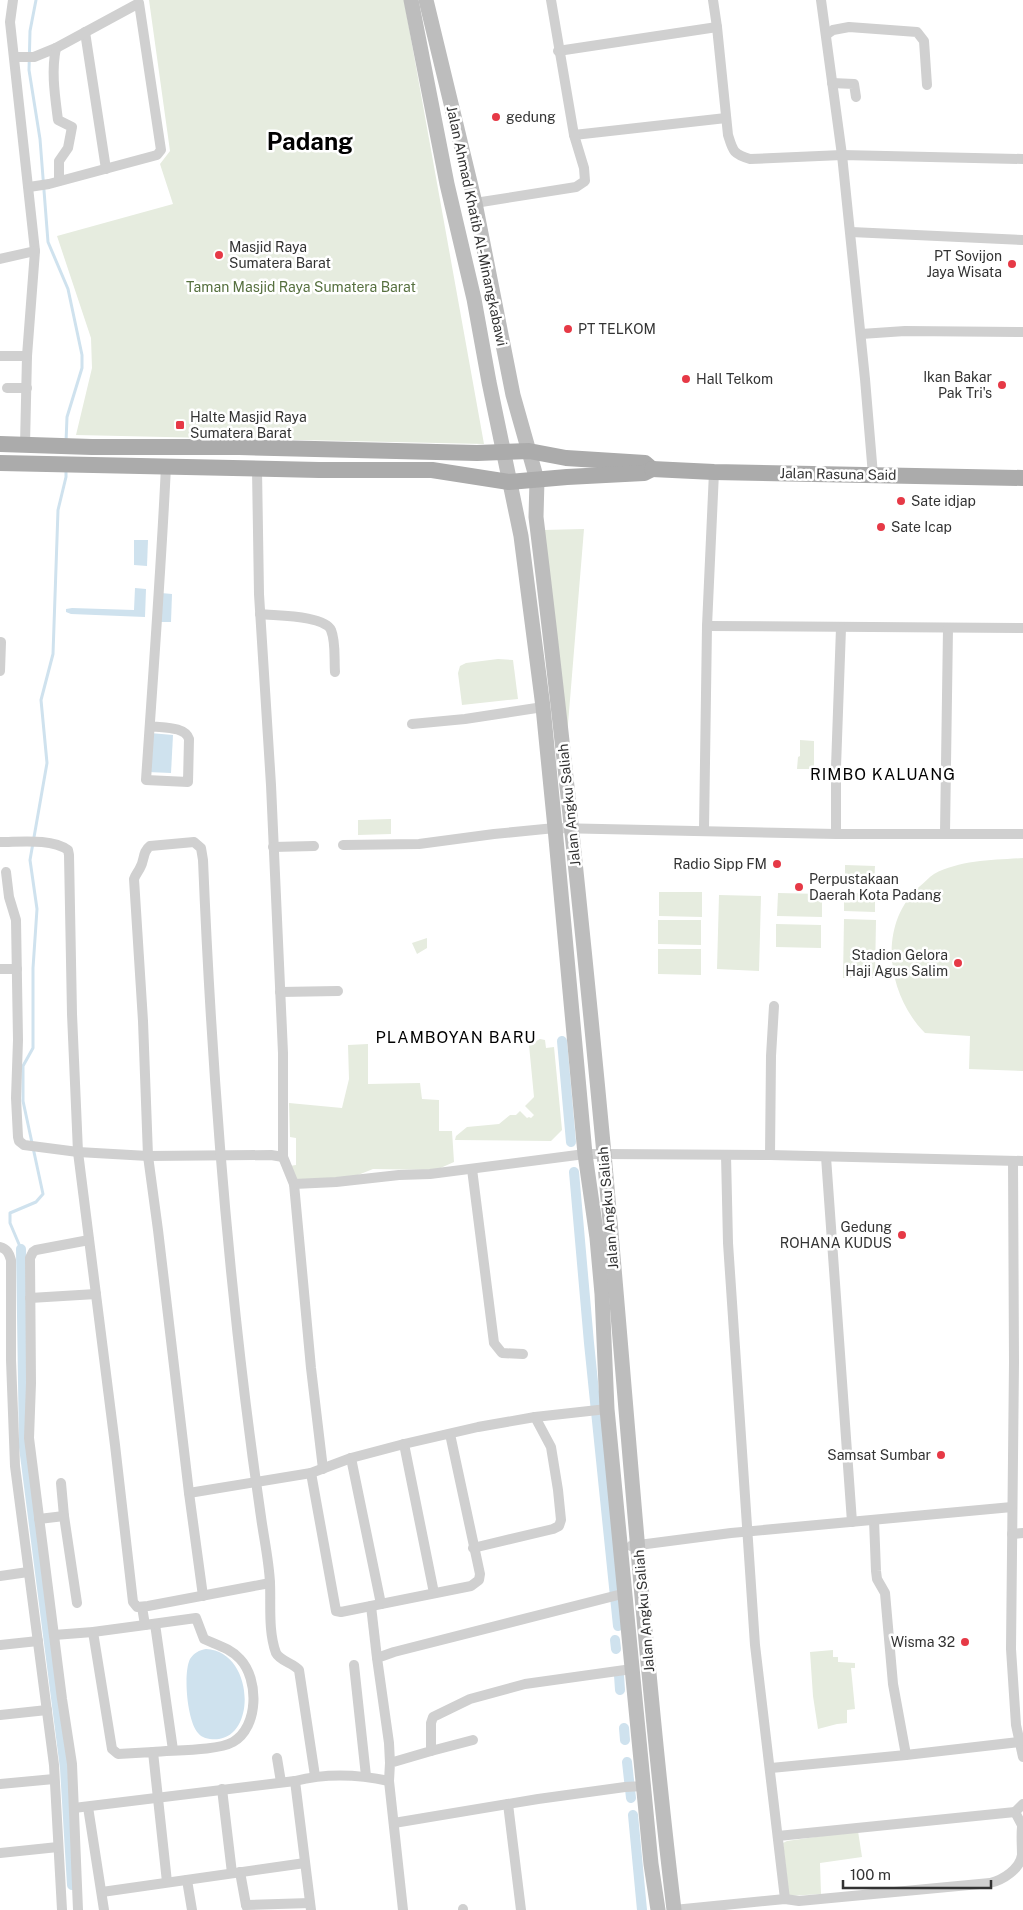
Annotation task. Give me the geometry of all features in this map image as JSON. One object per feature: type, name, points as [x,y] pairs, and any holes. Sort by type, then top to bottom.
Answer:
[{"type":"main road","name":"Jalan Ahmad Khatib Al-Minangkabawi","points":[[411,0],[446,184],[474,299],[509,482]]},
{"type":"main road","name":"Jalan Ahmad Khatib Al-Minangkabawi","points":[[426,0],[474,203],[513,395],[537,480]]},
{"type":"main road","points":[[424,66],[441,63]]},
{"type":"main road","points":[[0,444],[239,447],[477,453],[529,451],[566,458],[645,463],[652,469],[644,474],[567,477],[509,482],[432,470],[319,470],[0,463]]},
{"type":"main road","name":"Jalan Rasuna Said","points":[[652,469],[1023,478]]},
{"type":"main road","name":"Jalan Angku Saliah","points":[[537,480],[535,506],[572,828],[604,1154],[651,1695],[674,1910]]},
{"type":"main road","name":"Jalan Angku Saliah","points":[[509,482],[517,508],[543,707],[585,1154],[594,1213],[600,1276],[605,1409],[620,1547],[617,1595],[627,1669],[634,1786],[658,1910]]},
{"type":"street","points":[[13,0],[10,22],[44,184],[35,251],[27,356],[26,444]]},
{"type":"street","points":[[474,203],[576,187],[582,184],[585,176],[584,168],[574,135],[558,51],[551,0]]},
{"type":"street","points":[[712,0],[717,27],[726,118],[732,148],[737,155],[750,159],[842,155],[1023,159]]},
{"type":"street","points":[[821,0],[851,232],[873,474]]},
{"type":"street","points":[[18,57],[34,57],[56,48],[139,3],[161,150],[157,155],[44,184]]},
{"type":"street","points":[[558,51],[717,27]]},
{"type":"street","points":[[826,35],[834,30],[849,27],[917,32],[924,41],[927,85]]},
{"type":"street","points":[[85,32],[106,169]]},
{"type":"street","points":[[44,184],[68,148],[72,127],[58,120],[53,60],[56,48]]},
{"type":"street","points":[[832,83],[854,84],[856,97]]},
{"type":"street","points":[[574,135],[726,118]]},
{"type":"street","points":[[851,232],[1023,240]]},
{"type":"street","points":[[0,259],[35,251]]},
{"type":"street","points":[[861,334],[905,331],[1023,332]]},
{"type":"street","points":[[0,356],[27,356]]},
{"type":"street","points":[[7,388],[27,388]]},
{"type":"street","points":[[150,726],[182,731],[188,735],[190,740],[188,782],[146,780],[166,466]]},
{"type":"street","points":[[257,468],[258,573],[283,1053],[282,1157],[294,1184],[311,1368],[324,1468]]},
{"type":"street","points":[[704,830],[708,626],[714,472]]},
{"type":"street","points":[[260,614],[315,620],[325,623],[330,627],[333,635],[335,672]]},
{"type":"street","points":[[708,626],[1023,628]]},
{"type":"street","points":[[836,834],[836,767],[842,628]]},
{"type":"street","points":[[945,833],[948,628]]},
{"type":"street","points":[[0,671],[1,642]]},
{"type":"street","points":[[412,724],[465,719],[543,707]]},
{"type":"street","points":[[343,845],[419,844],[555,828],[836,834],[1023,834]]},
{"type":"street","points":[[0,842],[44,843],[64,847],[68,850],[69,854],[72,1014],[78,1152],[133,1602],[137,1607],[142,1607],[270,1582]]},
{"type":"street","points":[[203,1596],[148,1156],[143,1021],[134,879],[141,867],[143,854],[150,846],[194,842],[201,848],[203,860],[208,997],[220,1156],[256,1483],[270,1582],[271,1620],[276,1652],[280,1658],[299,1670],[315,1776]]},
{"type":"street","points":[[273,847],[314,846]]},
{"type":"street","points":[[6,872],[9,897],[16,920],[16,1098],[17,1134],[21,1143],[29,1146],[78,1152],[148,1156],[272,1155],[282,1157]]},
{"type":"street","points":[[0,968],[17,969]]},
{"type":"street","points":[[280,992],[338,991]]},
{"type":"street","points":[[770,1155],[771,1056],[774,1006]]},
{"type":"street","points":[[294,1184],[336,1182],[472,1169],[585,1154],[770,1155],[1018,1161],[1011,1648],[1016,1725],[1023,1758]]},
{"type":"street","points":[[726,1155],[728,1243],[755,1645],[785,1899]]},
{"type":"street","points":[[826,1157],[852,1522]]},
{"type":"street","points":[[472,1169],[494,1343],[502,1353],[523,1354]]},
{"type":"street","points":[[62,1910],[54,1778],[64,1764],[62,1699],[36,1507],[29,1438],[31,1383],[30,1258],[36,1250],[89,1240]]},
{"type":"street","points":[[0,1247],[5,1248],[9,1252],[11,1260],[14,1314],[15,1466],[47,1710],[64,1764],[74,1808],[78,1910]]},
{"type":"street","points":[[30,1298],[96,1294]]},
{"type":"street","points":[[14,1314],[29,1314]]},
{"type":"street","points":[[189,1493],[311,1473],[351,1458],[450,1434],[535,1418],[605,1409]]},
{"type":"street","points":[[473,1548],[559,1526],[561,1520],[558,1490],[550,1447],[535,1418]]},
{"type":"street","points":[[311,1473],[335,1609],[340,1612],[471,1586],[479,1580],[480,1574],[450,1434]]},
{"type":"street","points":[[404,1444],[434,1593]]},
{"type":"street","points":[[351,1458],[376,1605],[377,1658],[389,1743],[389,1781],[403,1910]]},
{"type":"street","points":[[61,1483],[76,1603]]},
{"type":"street","points":[[22,1508],[36,1507]]},
{"type":"street","points":[[620,1547],[747,1532],[1012,1507]]},
{"type":"street","points":[[39,1519],[64,1516]]},
{"type":"street","points":[[874,1520],[876,1572],[885,1593],[893,1684],[906,1755]]},
{"type":"street","points":[[1012,1534],[1023,1533]]},
{"type":"street","points":[[0,1576],[28,1572]]},
{"type":"street","points":[[377,1658],[617,1595]]},
{"type":"street","points":[[142,1607],[150,1624],[174,1750]]},
{"type":"street","points":[[54,1635],[93,1632],[196,1618],[202,1638],[222,1646],[235,1654],[249,1672],[253,1684],[252,1708],[248,1724],[239,1738],[228,1744],[218,1746],[118,1754],[112,1749],[93,1632]]},
{"type":"street","points":[[0,1645],[38,1641]]},
{"type":"street","points":[[354,1665],[366,1776]]},
{"type":"street","points":[[431,1751],[432,1719],[470,1699],[525,1684],[627,1669]]},
{"type":"street","points":[[0,1715],[47,1710]]},
{"type":"street","points":[[390,1763],[473,1740]]},
{"type":"street","points":[[771,1768],[1019,1742]]},
{"type":"street","points":[[153,1752],[167,1882]]},
{"type":"street","points":[[277,1758],[281,1782]]},
{"type":"street","points":[[74,1808],[222,1788],[295,1781],[315,1776],[366,1776],[389,1781]]},
{"type":"street","points":[[0,1784],[54,1778]]},
{"type":"street","points":[[222,1788],[236,1873],[247,1908],[311,1906],[295,1781]]},
{"type":"street","points":[[394,1823],[634,1786]]},
{"type":"street","points":[[508,1804],[522,1910]]},
{"type":"street","points":[[778,1836],[1015,1812],[1023,1804]]},
{"type":"street","points":[[88,1807],[104,1910]]},
{"type":"street","points":[[674,1910],[785,1899],[799,1901],[995,1882],[1016,1868],[1022,1856],[1022,1827],[1015,1812]]},
{"type":"street","points":[[0,1853],[58,1847]]},
{"type":"street","points":[[102,1892],[305,1863]]},
{"type":"street","points":[[187,1880],[192,1910]]},
{"type":"green space","name":"Taman Masjid Raya Sumatera Barat","points":[[149,0],[404,0],[484,444],[76,435],[92,368],[91,338],[57,236],[173,204],[160,164],[170,151]]},
{"type":"green space","points":[[584,529],[567,736],[543,530]]},
{"type":"green space","points":[[498,659],[513,660],[518,699],[462,705],[458,673],[460,666],[466,663]]},
{"type":"green space","points":[[800,740],[814,741],[814,769],[797,769],[798,757],[800,756]]},
{"type":"green space","points":[[391,819],[391,834],[358,835],[358,820]]},
{"type":"green space","name":"Stadion Gelora Haji Agus Salim","points":[[1023,858],[1023,1071],[969,1069],[970,1036],[925,1033],[912,1017],[902,1000],[895,980],[892,940],[897,921],[906,903],[919,887],[934,874],[966,863]]},
{"type":"green space","points":[[845,865],[875,866],[874,884],[845,883]]},
{"type":"green space","points":[[659,892],[702,892],[702,917],[659,916]]},
{"type":"green space","points":[[778,893],[822,894],[822,917],[777,916]]},
{"type":"green space","points":[[844,893],[875,893],[875,912],[844,911]]},
{"type":"green space","points":[[719,895],[761,896],[759,971],[717,969]]},
{"type":"green space","points":[[844,919],[876,920],[875,978],[843,978]]},
{"type":"green space","points":[[658,920],[701,920],[701,945],[658,944]]},
{"type":"green space","points":[[776,924],[821,925],[821,948],[776,947]]},
{"type":"green space","points":[[427,938],[427,948],[417,954],[412,943]]},
{"type":"green space","points":[[658,949],[701,949],[701,975],[658,974]]},
{"type":"green space","points":[[540,1039],[545,1040],[546,1048],[554,1047],[562,1130],[551,1141],[455,1140],[456,1136],[467,1127],[499,1124],[510,1115],[516,1115],[520,1111],[527,1118],[531,1118],[534,1115],[525,1106],[534,1097],[529,1045]]},
{"type":"green space","points":[[368,1044],[368,1084],[420,1083],[422,1099],[439,1100],[439,1131],[452,1131],[454,1162],[436,1170],[373,1169],[348,1179],[296,1179],[289,1166],[296,1165],[296,1138],[290,1137],[289,1103],[342,1108],[349,1079],[348,1045]]},
{"type":"green space","points":[[833,1650],[833,1657],[838,1657],[838,1662],[855,1663],[855,1668],[851,1668],[855,1709],[847,1710],[847,1723],[818,1729],[813,1696],[810,1652]]},
{"type":"green space","points":[[858,1831],[862,1857],[820,1863],[821,1894],[789,1896],[783,1843]]},
{"type":"water","points":[[134,540],[148,540],[147,566],[134,565]]},
{"type":"water","points":[[135,588],[146,589],[145,617],[71,614],[66,612],[66,609],[72,608],[134,610]]},
{"type":"water","points":[[161,593],[172,594],[171,622],[160,622]]},
{"type":"water","points":[[150,733],[173,735],[171,773],[147,772]]},
{"type":"water","points":[[206,1649],[222,1653],[233,1663],[241,1677],[244,1693],[244,1709],[240,1723],[231,1734],[219,1739],[208,1739],[200,1735],[194,1727],[187,1697],[187,1675],[190,1659],[199,1651]]},
{"type":"waterway","points":[[36,0],[30,31],[29,70],[40,139],[48,242],[68,289],[82,355],[82,368],[67,417],[66,442]]},
{"type":"waterway","points":[[21,1249],[10,1223],[10,1213],[36,1202],[43,1194],[23,1101],[23,1066],[33,1048],[33,968],[37,909],[30,860],[47,763],[41,700],[53,654],[58,510],[66,477],[66,469]]},
{"type":"waterway","points":[[562,1041],[571,1142]]},
{"type":"waterway","points":[[574,1172],[589,1343],[618,1626]]},
{"type":"waterway","points":[[21,1249],[24,1447],[65,1768],[72,1885]]},
{"type":"waterway","points":[[615,1640],[616,1649]]},
{"type":"waterway","points":[[619,1675],[620,1690]]},
{"type":"waterway","points":[[624,1728],[625,1740]]},
{"type":"waterway","points":[[627,1762],[631,1798]]},
{"type":"waterway","points":[[633,1815],[642,1910]]},
{"type":"place","name":"gedung","points":[[496,117]]},
{"type":"place","name":"Masjid Raya Sumatera Barat","points":[[219,255]]},
{"type":"place","name":"PT Sovijon Jaya Wisata","points":[[1012,264]]},
{"type":"place","name":"PT TELKOM","points":[[568,329]]},
{"type":"place","name":"Hall Telkom","points":[[686,379]]},
{"type":"place","name":"Ikan Bakar Pak Tri's","points":[[1002,385]]},
{"type":"place","name":"Halte Masjid Raya Sumatera Barat","points":[[180,425]]},
{"type":"place","name":"Sate idjap","points":[[901,501]]},
{"type":"place","name":"Sate Icap","points":[[881,527]]},
{"type":"place","name":"Radio Sipp FM","points":[[777,864]]},
{"type":"place","name":"Perpustakaan Daerah Kota Padang","points":[[799,887]]},
{"type":"place","name":"Stadion Gelora Haji Agus Salim","points":[[958,963]]},
{"type":"place","name":"Gedung ROHANA KUDUS","points":[[902,1235]]},
{"type":"place","name":"Samsat Sumbar","points":[[941,1455]]},
{"type":"place","name":"Wisma 32","points":[[965,1642]]},
{"type":"district","name":"Padang","points":[[310,142]]},
{"type":"district","name":"RIMBO KALUANG","points":[[883,774]]},
{"type":"district","name":"PLAMBOYAN BARU","points":[[456,1037]]}]
